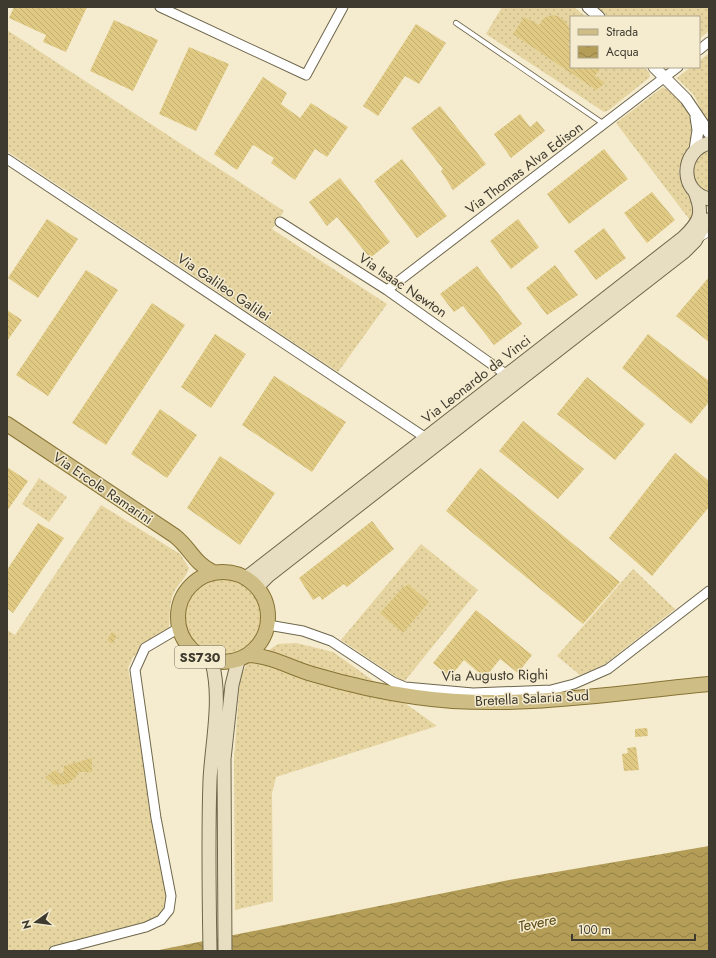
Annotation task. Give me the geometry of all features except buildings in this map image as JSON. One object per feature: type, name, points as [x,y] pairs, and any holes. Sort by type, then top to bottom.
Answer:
[{"type":"main road","points":[[695,150],[709,142]]},
{"type":"main road","name":"Via Leonardo da Vinci","points":[[246,578],[693,229],[700,215],[700,207],[695,192],[688,182],[686,171],[688,159],[695,150]]},
{"type":"main road","points":[[695,192],[709,199]]},
{"type":"main road","name":"Via Leonardo da Vinci","points":[[257,587],[269,575],[695,241],[709,215]]},
{"type":"main road","name":"Via Ercole Ramarini","points":[[7,424],[175,536],[184,544],[194,559],[213,572]]},
{"type":"main road","points":[[192,583],[195,569],[194,559]]},
{"type":"main road","name":"SS730","points":[[224,571],[236,573],[246,578],[257,587],[265,599],[269,612],[266,631],[257,648],[243,658],[225,663],[212,662],[191,650],[184,640],[179,628],[178,616],[180,604],[192,583],[202,576],[213,572],[224,571]]},
{"type":"main road","name":"Bretella Salaria Sud","points":[[266,631],[271,652],[286,665]]},
{"type":"main road","name":"SS730","points":[[225,951],[225,746],[233,677],[243,658]]},
{"type":"main road","name":"Bretella Salaria Sud","points":[[243,658],[268,658],[356,687],[416,697],[467,702],[516,702],[709,684]]},
{"type":"main road","name":"SS730","points":[[210,951],[209,863],[211,758],[217,693],[212,662]]},
{"type":"street","points":[[160,7],[306,75],[343,7]]},
{"type":"street","points":[[588,7],[598,16]]},
{"type":"street","points":[[700,49],[709,42]]},
{"type":"street","points":[[655,68],[686,98],[709,133]]},
{"type":"street","name":"Via Thomas Alva Edison","points":[[387,290],[677,68]]},
{"type":"street","points":[[695,150],[698,130],[696,115]]},
{"type":"street","name":"Via Galileo Galilei","points":[[7,159],[426,438]]},
{"type":"street","name":"Via Isaac Newton","points":[[280,222],[387,290],[507,375]]},
{"type":"street","name":"Via Augusto Righi","points":[[266,631],[303,631],[331,640],[393,682],[405,687],[473,693],[545,690],[574,684],[608,669],[709,591]]},
{"type":"street","points":[[54,951],[146,927],[161,920],[169,910],[171,896],[156,818],[135,670],[145,648],[179,628]]},
{"type":"lane","points":[[456,23],[604,124]]},
{"type":"lane","name":"Via Leonardo da Vinci","points":[[695,241],[709,234]]},
{"type":"shaded area","points":[[502,7],[574,7],[585,16],[570,16],[570,68],[644,68],[649,72],[650,77],[609,110],[604,112],[486,34]]},
{"type":"shaded area","points":[[597,7],[709,7],[709,31],[700,38],[700,16],[607,16]]},
{"type":"shaded area","points":[[7,30],[284,211],[272,229],[387,304],[338,372],[7,151]]},
{"type":"shaded area","points":[[709,53],[709,124],[705,119],[694,95],[677,78],[690,68],[700,68],[700,60]]},
{"type":"shaded area","points":[[663,87],[682,102],[691,120],[694,138],[683,158],[679,173],[680,180],[684,188],[696,207],[692,223],[616,123]]},
{"type":"shaded area","points":[[709,148],[709,193],[701,188],[695,180],[692,166],[695,159]]},
{"type":"shaded area","points":[[39,478],[67,497],[49,522],[22,504]]},
{"type":"shaded area","points":[[101,505],[180,554],[189,568],[186,575],[175,590],[171,600],[169,631],[133,657],[128,668],[168,894],[164,919],[65,947],[38,951],[7,951],[7,630],[15,635]]},
{"type":"shaded area","points":[[421,544],[478,590],[404,682],[341,640]]},
{"type":"shaded area","points":[[633,569],[675,609],[605,664],[580,675],[557,656]]},
{"type":"shaded area","points":[[223,576],[238,579],[251,588],[260,601],[263,616],[260,631],[251,644],[238,653],[223,656],[208,653],[195,644],[186,631],[183,616],[186,601],[195,588],[208,579]]},
{"type":"shaded area","points":[[296,643],[333,652],[437,726],[276,777],[272,793],[273,901],[235,910],[234,758],[240,679],[246,665],[278,644]]},
{"type":"water","name":"Tevere","points":[[709,846],[709,951],[154,951],[509,880]]}]
